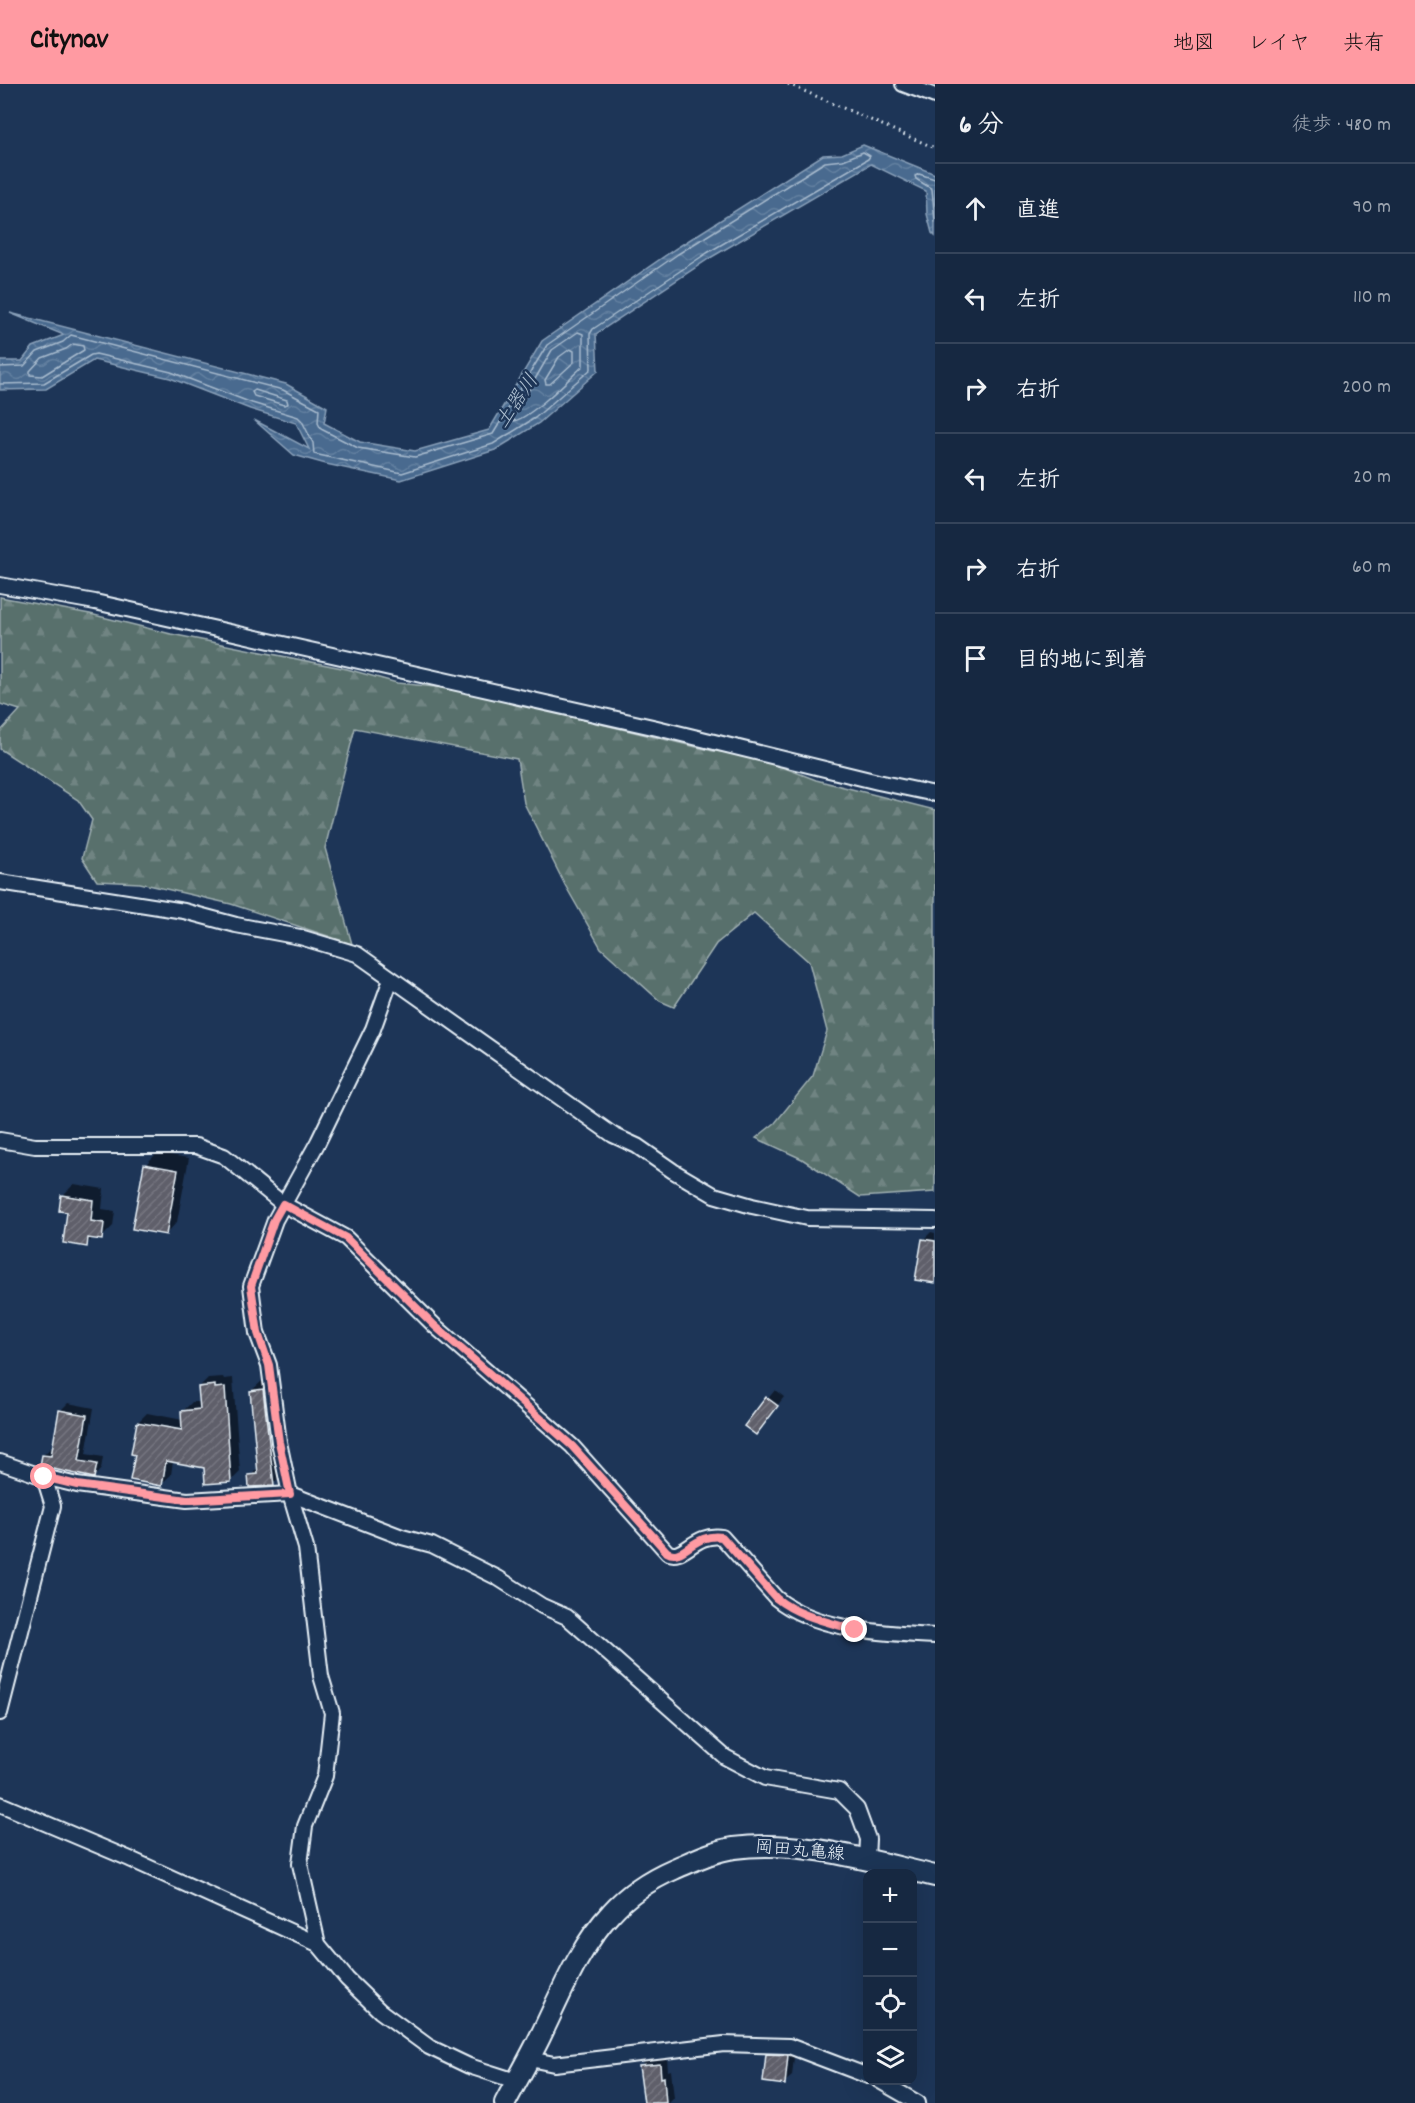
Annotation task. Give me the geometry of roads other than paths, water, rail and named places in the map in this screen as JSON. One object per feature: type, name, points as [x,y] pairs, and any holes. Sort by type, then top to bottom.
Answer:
[{"type":"main road","name":"岡田丸亀線","points":[[505,2103],[530,2059],[580,1955],[610,1913],[629,1896],[660,1875],[696,1859],[733,1848],[773,1846],[867,1859],[935,1876]]},
{"type":"street","points":[[903,84],[935,96]]},
{"type":"street","points":[[0,585],[95,602],[657,728],[935,794]]},
{"type":"street","points":[[0,882],[184,911],[236,925],[300,937],[357,954],[614,1135],[637,1146],[714,1195],[807,1218],[935,1220]]},
{"type":"street","points":[[318,1944],[300,1864],[305,1826],[325,1776],[332,1713],[321,1676],[306,1548],[290,1494],[279,1442],[269,1365],[258,1333],[251,1286],[274,1220],[318,1142],[374,1029],[391,979]]},
{"type":"street","points":[[0,1140],[35,1146],[196,1146],[224,1156],[283,1204],[346,1238],[435,1326],[572,1446],[667,1552],[673,1556],[679,1555],[694,1542],[711,1535],[722,1537],[776,1598],[786,1606],[809,1616],[855,1630],[935,1636]]},
{"type":"street","points":[[0,1462],[77,1485],[187,1500],[290,1494],[402,1537],[432,1545],[498,1578],[542,1606],[567,1617],[725,1757],[765,1778],[839,1791],[857,1809],[868,1839],[867,1859]]},
{"type":"street","points":[[0,1713],[52,1506],[44,1477]]},
{"type":"street","points":[[0,1804],[130,1859],[318,1944],[347,1979],[380,2011],[429,2047],[469,2066],[516,2081]]},
{"type":"street","points":[[530,2059],[554,2064],[724,2044],[789,2046],[863,2074]]},
{"type":"street","points":[[887,2085],[918,2103]]},
{"type":"water","name":"土器川","points":[[863,145],[935,174],[935,236],[927,214],[926,191],[871,164],[710,258],[596,334],[598,371],[539,423],[495,450],[401,480],[294,455],[254,420],[309,449],[296,423],[250,409],[170,378],[94,360],[46,389],[0,390],[0,361],[22,361],[33,347],[64,335],[10,313],[286,384],[327,407],[324,423],[360,442],[415,451],[489,430],[542,341],[675,249],[823,155],[842,154]]}]
